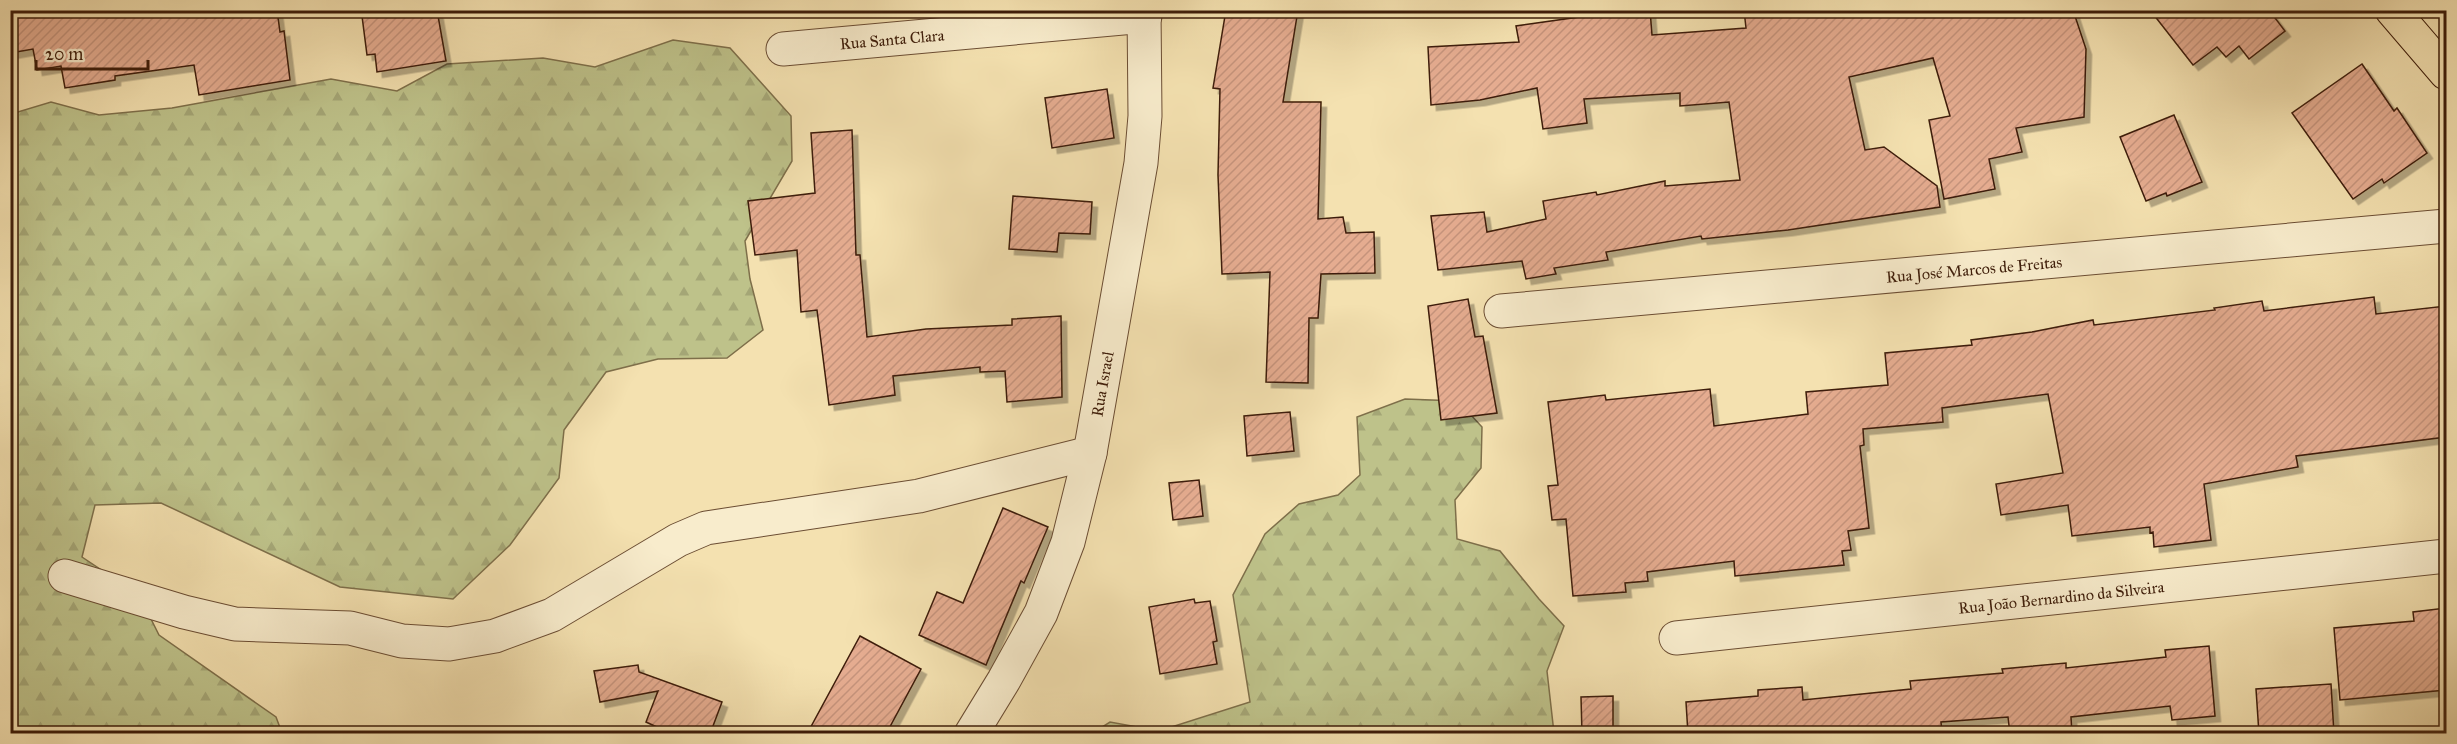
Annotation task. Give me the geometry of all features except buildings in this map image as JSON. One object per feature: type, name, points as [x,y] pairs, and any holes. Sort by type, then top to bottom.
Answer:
[{"type":"main road","points":[[2396,12],[2446,73]]},
{"type":"street","name":"Rua Santa Clara","points":[[783,49],[1144,13]]},
{"type":"street","name":"Rua Israel","points":[[971,734],[1041,613],[1068,542],[1090,453],[1141,163],[1145,116],[1144,13]]},
{"type":"street","name":"Rua José Marcos de Freitas","points":[[1501,311],[2446,226]]},
{"type":"street","points":[[65,576],[184,612],[235,624],[350,628],[402,640],[448,644],[495,636],[552,615],[678,540],[706,528],[919,496],[1090,453]]},
{"type":"street","name":"Rua João Bernardino da Silveira","points":[[1676,638],[2446,556]]},
{"type":"green space","points":[[673,40],[730,48],[791,116],[792,161],[745,241],[750,279],[763,330],[727,358],[658,359],[606,372],[564,430],[559,478],[510,545],[453,599],[340,587],[161,503],[95,505],[82,557],[139,595],[159,635],[276,717],[282,733],[11,734],[11,114],[51,102],[99,115],[172,108],[331,79],[397,91],[447,64],[543,58],[595,67]]},
{"type":"green space","points":[[1405,399],[1458,401],[1482,427],[1481,468],[1455,500],[1457,539],[1500,551],[1564,626],[1547,671],[1554,733],[1091,734],[1110,722],[1159,731],[1250,702],[1233,595],[1265,534],[1299,504],[1338,495],[1360,475],[1357,417]]}]
